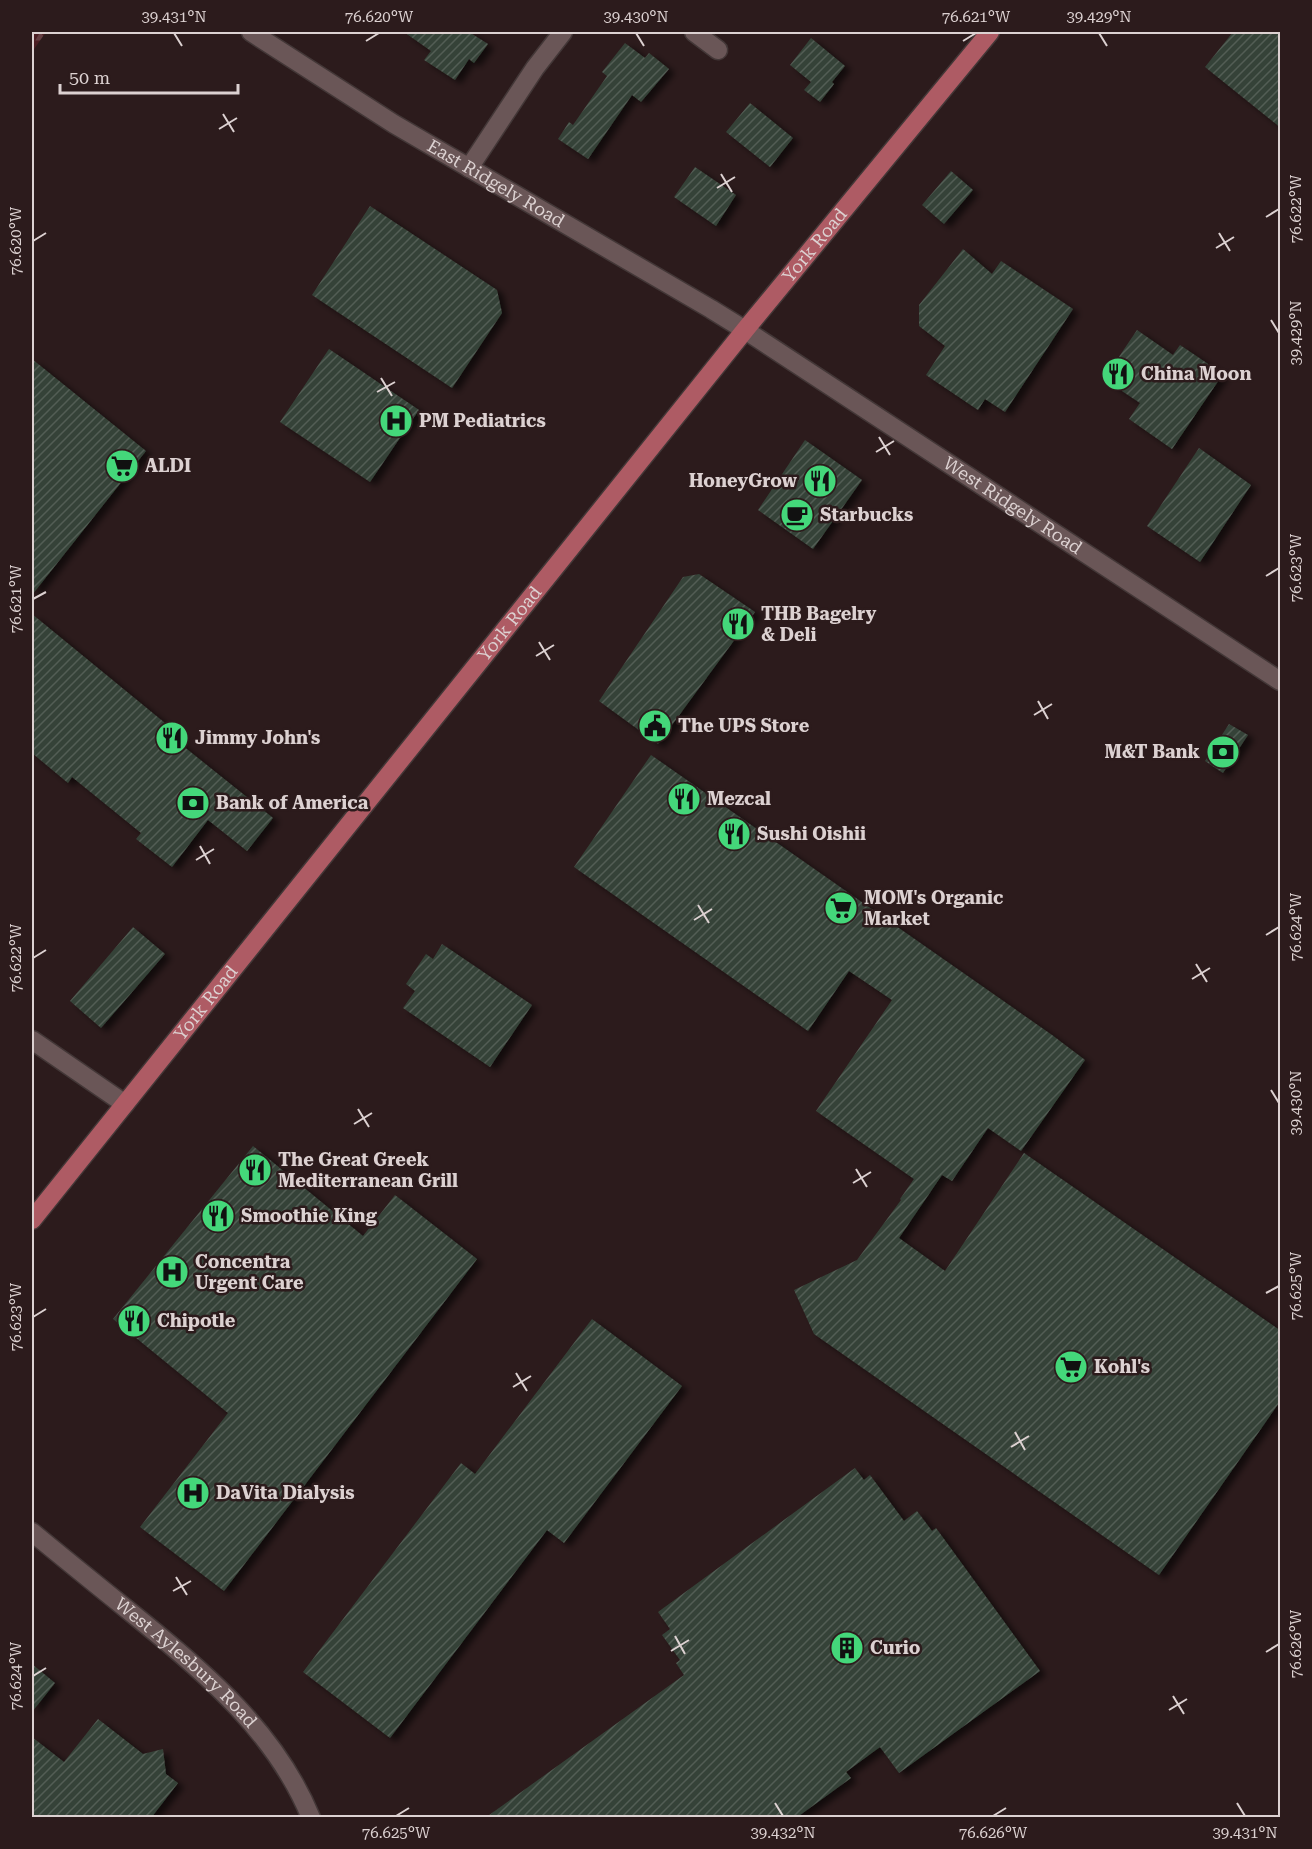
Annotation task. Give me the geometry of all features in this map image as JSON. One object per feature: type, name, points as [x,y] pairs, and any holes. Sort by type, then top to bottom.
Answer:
[{"type":"main road","name":"York Road","points":[[32,1220],[745,330],[990,32]]},
{"type":"street","name":"East Ridgely Road","points":[[251,32],[394,124],[745,330]]},
{"type":"street","points":[[469,168],[563,32]]},
{"type":"street","points":[[694,32],[718,50]]},
{"type":"street","name":"West Ridgely Road","points":[[745,330],[1281,681]]},
{"type":"street","points":[[32,1040],[125,1104]]},
{"type":"street","name":"West Aylesbury Road","points":[[32,1532],[187,1657],[226,1694],[258,1730],[287,1770],[311,1818]]},
{"type":"green space","points":[[32,32],[46,32],[32,52]]},
{"type":"building","points":[[404,32],[469,32],[488,44],[474,63],[469,59],[455,80],[424,60],[431,51]]},
{"type":"building","points":[[1233,32],[1281,32],[1281,128],[1205,67]]},
{"type":"building","points":[[811,38],[845,66],[820,102],[804,90],[811,82],[790,65]]},
{"type":"building","points":[[625,43],[645,58],[649,53],[669,69],[641,102],[632,95],[588,159],[558,139],[569,122],[573,125],[607,76],[602,72]]},
{"type":"building","points":[[750,103],[793,138],[770,167],[726,132]]},
{"type":"building","points":[[695,167],[736,195],[716,226],[674,197]]},
{"type":"building","points":[[951,171],[973,190],[944,224],[922,205]]},
{"type":"building","points":[[370,206],[497,290],[502,313],[452,388],[312,295]]},
{"type":"building","points":[[963,249],[992,274],[1001,261],[1073,309],[1005,412],[985,399],[978,410],[926,375],[945,346],[919,326],[919,305]]},
{"type":"building","points":[[1137,330],[1173,355],[1180,345],[1223,374],[1172,449],[1129,419],[1140,403],[1104,379]]},
{"type":"building","points":[[329,349],[419,410],[370,482],[280,422]]},
{"type":"building","points":[[32,359],[146,451],[32,595]]},
{"type":"building","points":[[805,440],[862,480],[813,549],[758,510]]},
{"type":"building","points":[[1199,448],[1251,485],[1200,562],[1147,526]]},
{"type":"building","points":[[699,574],[755,612],[658,744],[599,701],[683,577]]},
{"type":"building","points":[[32,614],[182,737],[178,742],[273,818],[247,851],[208,820],[172,867],[136,839],[141,833],[72,777],[68,783],[32,753]]},
{"type":"building","name":"M&T Bank","points":[[1229,724],[1248,735],[1223,773],[1205,761]]},
{"type":"building","points":[[651,755],[1085,1060],[1021,1151],[988,1128],[952,1181],[942,1175],[899,1238],[945,1271],[1024,1153],[1281,1331],[1281,1400],[1159,1575],[814,1334],[794,1290],[857,1260],[914,1179],[816,1111],[892,1000],[849,971],[808,1031],[574,867]]},
{"type":"building","points":[[133,927],[165,954],[101,1028],[70,1001]]},
{"type":"building","points":[[442,944],[532,1005],[490,1067],[403,1008],[415,991],[406,984],[426,954],[433,959]]},
{"type":"building","points":[[253,1146],[363,1236],[395,1195],[477,1259],[224,1591],[140,1527],[228,1413],[113,1319]]},
{"type":"building","points":[[592,1319],[682,1386],[564,1543],[547,1530],[390,1738],[303,1672],[461,1463],[475,1474]]},
{"type":"building","name":"Curio","points":[[855,1468],[864,1480],[870,1475],[904,1521],[917,1511],[932,1531],[936,1528],[1040,1671],[899,1773],[880,1747],[846,1772],[851,1778],[796,1818],[485,1818],[684,1675],[676,1663],[680,1660],[662,1635],[670,1629],[658,1612]]},
{"type":"building","points":[[32,1664],[55,1683],[32,1712]]},
{"type":"building","points":[[98,1719],[143,1754],[163,1749],[166,1774],[178,1783],[151,1818],[32,1818],[32,1737],[64,1762]]},
{"type":"place","name":"China Moon","points":[[1118,374]]},
{"type":"place","name":"PM Pediatrics","points":[[396,421]]},
{"type":"place","name":"ALDI","points":[[122,466]]},
{"type":"place","name":"HoneyGrow","points":[[820,481]]},
{"type":"place","name":"Starbucks","points":[[797,515]]},
{"type":"place","name":"THB Bagelry & Deli","points":[[738,624]]},
{"type":"place","name":"The UPS Store","points":[[655,726]]},
{"type":"place","name":"Jimmy John's","points":[[172,738]]},
{"type":"place","name":"M&T Bank","points":[[1223,752]]},
{"type":"place","name":"Mezcal","points":[[684,799]]},
{"type":"place","name":"Bank of America","points":[[193,803]]},
{"type":"place","name":"Sushi Oishii","points":[[734,834]]},
{"type":"place","name":"MOM's Organic Market","points":[[841,908]]},
{"type":"place","name":"The Great Greek Mediterranean Grill","points":[[255,1170]]},
{"type":"place","name":"Smoothie King","points":[[218,1216]]},
{"type":"place","name":"Concentra Urgent Care","points":[[172,1272]]},
{"type":"place","name":"Chipotle","points":[[134,1321]]},
{"type":"place","name":"Kohl's","points":[[1071,1367]]},
{"type":"place","name":"DaVita Dialysis","points":[[193,1493]]},
{"type":"place","name":"Curio","points":[[847,1648]]}]
